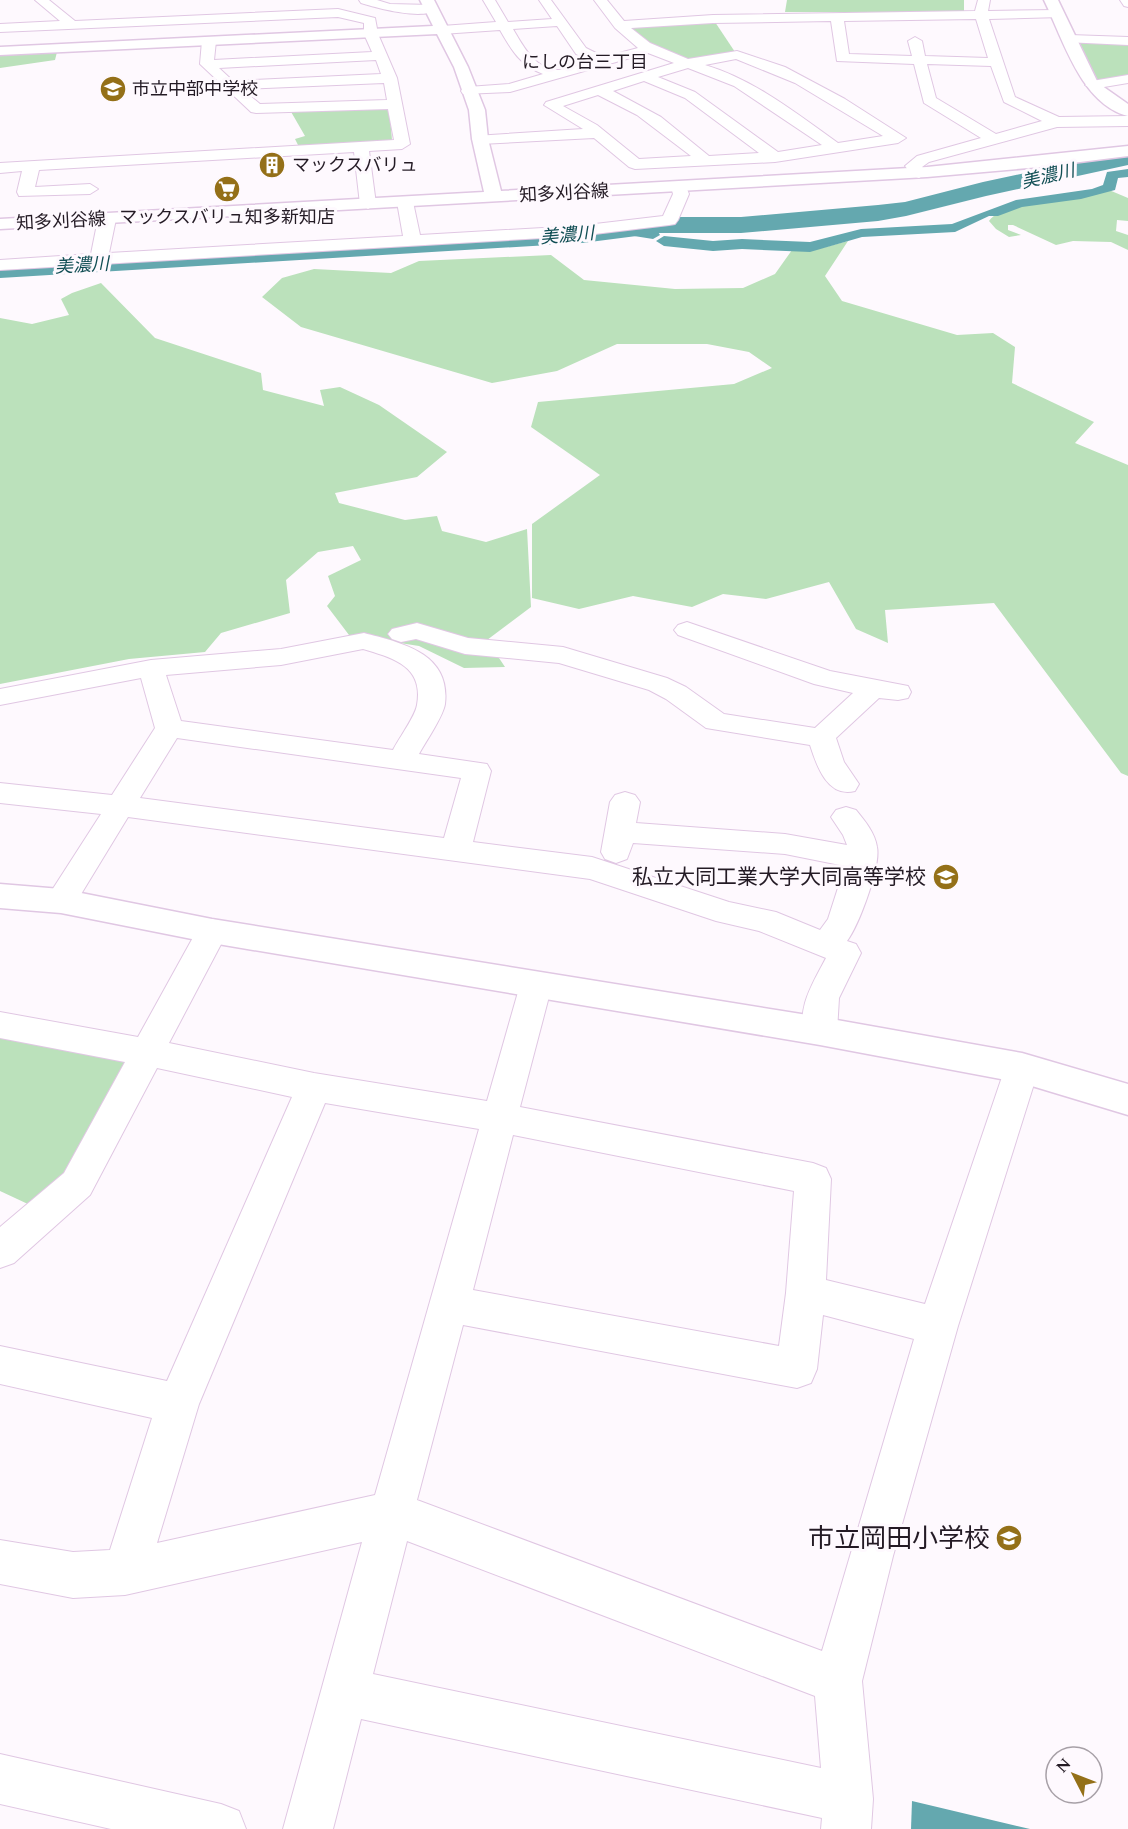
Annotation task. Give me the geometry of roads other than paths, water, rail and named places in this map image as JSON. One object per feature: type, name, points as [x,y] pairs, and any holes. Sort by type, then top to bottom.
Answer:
[{"type":"street","points":[[41,0],[72,25]]},
{"type":"street","points":[[365,0],[389,8],[429,4],[461,67],[468,91],[477,110],[480,139],[495,198]]},
{"type":"street","points":[[489,0],[521,55],[532,65],[557,75]]},
{"type":"street","points":[[545,0],[581,51],[603,62]]},
{"type":"street","points":[[600,0],[629,36],[648,49],[690,63],[740,84],[836,148]]},
{"type":"street","points":[[984,0],[981,15],[1009,99],[1056,122]]},
{"type":"street","points":[[1051,0],[1092,85],[1128,111]]},
{"type":"street","points":[[0,168],[402,144],[390,78],[371,34],[370,21],[286,1]]},
{"type":"street","points":[[661,5],[675,21]]},
{"type":"street","points":[[194,21],[195,12],[208,6]]},
{"type":"street","points":[[0,28],[72,25],[132,16],[194,21],[338,13]]},
{"type":"street","points":[[621,25],[675,21],[713,14],[837,17],[1057,14]]},
{"type":"street","points":[[510,88],[580,120],[635,164],[775,157],[898,138],[818,88],[729,45],[713,14]]},
{"type":"street","points":[[909,16],[929,100],[992,138]]},
{"type":"street","points":[[837,17],[842,58],[997,62]]},
{"type":"street","points":[[0,51],[371,34],[562,22]]},
{"type":"street","points":[[65,47],[72,25]]},
{"type":"street","points":[[1070,39],[1128,41]]},
{"type":"street","points":[[207,64],[209,41]]},
{"type":"street","points":[[540,101],[598,90],[690,63],[729,45]]},
{"type":"street","points":[[468,91],[510,88],[648,49]]},
{"type":"street","points":[[207,64],[382,56]]},
{"type":"street","points":[[207,64],[256,109],[396,104]]},
{"type":"street","points":[[643,76],[690,96],[775,157]]},
{"type":"street","points":[[230,85],[390,78]]},
{"type":"street","points":[[1092,85],[1128,80]]},
{"type":"street","points":[[598,90],[625,100],[652,117],[706,161]]},
{"type":"street","points":[[919,173],[913,166],[916,162],[992,138],[1056,122],[1128,121]]},
{"type":"street","points":[[480,139],[598,133]]},
{"type":"street","points":[[361,148],[368,204]]},
{"type":"street","name":"知多刈谷線","points":[[0,224],[919,173],[1128,151]]},
{"type":"street","points":[[82,220],[95,162]]},
{"type":"street","points":[[32,166],[25,192],[90,189]]},
{"type":"street","points":[[0,265],[578,231],[669,220],[681,194],[679,186]]},
{"type":"street","points":[[405,202],[412,241]]},
{"type":"street","points":[[99,260],[107,219]]},
{"type":"street","points":[[687,630],[823,678],[886,691],[827,731],[822,738]]},
{"type":"street","points":[[401,634],[417,631],[465,646],[563,655],[658,684],[676,693],[716,722],[822,738]]},
{"type":"street","points":[[0,697],[151,668],[281,657],[364,641],[395,650],[420,663],[430,682],[431,706],[402,759]]},
{"type":"street","points":[[61,901],[169,728],[151,668]]},
{"type":"street","points":[[169,728],[477,771],[455,851]]},
{"type":"street","points":[[822,738],[830,764],[845,784]]},
{"type":"street","points":[[0,793],[121,806],[592,868],[612,873],[727,913],[765,920],[845,953],[822,998],[820,1031]]},
{"type":"street","points":[[612,873],[625,802]]},
{"type":"street","points":[[826,945],[843,923],[862,859],[862,843],[859,834],[846,817]]},
{"type":"street","points":[[619,832],[785,844],[862,859]]},
{"type":"street","points":[[0,896],[61,901],[212,931],[820,1031],[1022,1068],[1108,1092],[1128,1100]]},
{"type":"street","points":[[0,1251],[77,1184],[212,931]]},
{"type":"street","points":[[308,1829],[536,986]]},
{"type":"street","points":[[0,1025],[314,1087],[501,1118],[813,1179],[806,1293],[797,1369],[451,1304]]},
{"type":"street","points":[[344,1692],[847,1814],[838,1681],[871,1556],[938,1326],[1022,1068]]},
{"type":"street","points":[[125,1572],[178,1404],[314,1087]]},
{"type":"street","points":[[806,1293],[938,1326]]},
{"type":"street","points":[[0,1365],[178,1404]]},
{"type":"street","points":[[0,1562],[73,1575],[125,1572],[392,1513],[838,1681]]},
{"type":"street","points":[[0,1779],[221,1829]]},
{"type":"water","points":[[912,1801],[1030,1829],[911,1829]]},
{"type":"waterway","name":"美濃川","points":[[0,270],[582,235],[660,225],[741,225],[878,213],[906,209],[983,189],[1128,158]]},
{"type":"waterway","points":[[993,213],[1021,203],[1096,192],[1110,187],[1112,175],[1128,173]]},
{"type":"waterway","points":[[848,237],[861,233],[955,228],[982,216]]},
{"type":"waterway","points":[[639,233],[653,235]]},
{"type":"waterway","points":[[664,241],[713,246],[742,244],[810,247],[842,240]]},
{"type":"place","name":"市立中部中学校","points":[[113,89]]},
{"type":"place","name":"マックスバリュ","points":[[272,165]]},
{"type":"place","name":"マックスバリュ知多新知店","points":[[227,189]]},
{"type":"place","name":"私立大同工業大学大同高等学校","points":[[946,877]]},
{"type":"place","name":"市立岡田小学校","points":[[1009,1538]]},
{"type":"district","name":"にしの台三丁目","points":[[585,62]]}]
